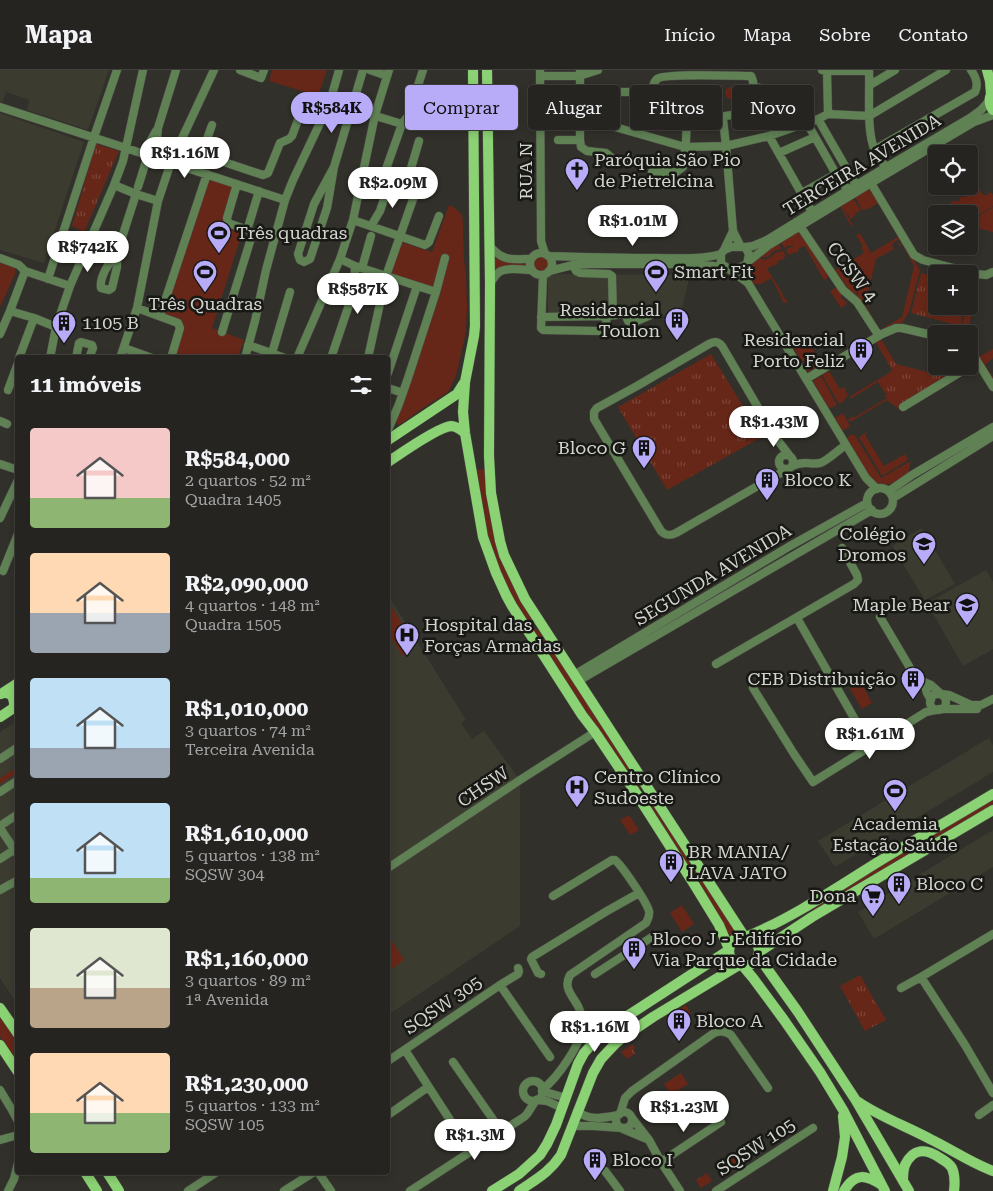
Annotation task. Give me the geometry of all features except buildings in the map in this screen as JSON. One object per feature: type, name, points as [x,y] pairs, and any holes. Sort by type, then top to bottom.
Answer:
[{"type":"main road","points":[[473,70],[474,336],[465,382],[463,412],[483,537],[506,594],[528,630],[694,884],[719,925],[732,960],[741,965],[753,978],[820,1072],[843,1110],[884,1188]]},
{"type":"main road","points":[[487,70],[490,284],[489,456],[493,504],[504,555],[525,599],[733,920],[746,936],[756,942],[758,954],[855,1099],[909,1191]]},
{"type":"main road","points":[[987,70],[992,99]]},
{"type":"main road","points":[[474,336],[480,334],[489,343]]},
{"type":"main road","points":[[390,439],[457,394],[465,382]]},
{"type":"main road","points":[[390,461],[446,427],[457,427],[465,433]]},
{"type":"main road","points":[[404,430],[410,432],[414,437],[410,447]]},
{"type":"main road","points":[[470,459],[476,463],[481,463],[489,456]]},
{"type":"main road","points":[[528,630],[532,625],[541,624]]},
{"type":"main road","points":[[2,693],[15,685]]},
{"type":"main road","points":[[2,693],[12,695],[15,704]]},
{"type":"main road","points":[[0,717],[15,707]]},
{"type":"main road","points":[[634,790],[642,790],[646,785]]},
{"type":"main road","points":[[492,1191],[518,1174],[540,1155],[556,1125],[578,1064],[593,1042],[616,1024],[729,949],[735,938],[746,936],[808,906],[993,794]]},
{"type":"main road","points":[[646,809],[646,802],[655,798]]},
{"type":"main road","points":[[519,1191],[539,1178],[554,1165],[561,1155],[593,1073],[601,1059],[622,1038],[724,974],[741,965],[752,964],[758,954],[768,946],[812,916],[993,810]]},
{"type":"main road","points":[[808,906],[808,911],[812,916]]},
{"type":"main road","points":[[733,920],[752,930],[775,923]]},
{"type":"main road","points":[[715,958],[720,943],[719,925]]},
{"type":"main road","points":[[768,946],[764,955],[768,970]]},
{"type":"main road","points":[[724,974],[734,972],[753,978]]},
{"type":"main road","points":[[644,1006],[650,1010],[653,1017]]},
{"type":"main road","points":[[0,1008],[15,1030]]},
{"type":"main road","points":[[593,1042],[593,1052],[601,1059]]},
{"type":"main road","points":[[0,1045],[15,1068]]},
{"type":"main road","points":[[578,1064],[582,1062],[588,1063],[593,1073]]},
{"type":"main road","points":[[855,1099],[870,1110],[930,1138],[993,1171]]},
{"type":"main road","points":[[833,1191],[845,1137],[843,1110]]},
{"type":"main road","points":[[903,1181],[904,1166],[915,1153],[926,1151],[936,1155],[950,1165],[954,1176],[954,1191]]},
{"type":"main road","points":[[531,1164],[532,1171],[539,1178]]},
{"type":"main road","points":[[518,1174],[525,1178],[529,1184]]},
{"type":"main road","points":[[90,1175],[97,1191]]},
{"type":"main road","points":[[109,1175],[119,1191]]},
{"type":"main road","points":[[844,1191],[852,1180],[863,1177],[873,1179],[884,1188]]},
{"type":"street","points":[[48,279],[117,70]]},
{"type":"street","points":[[51,355],[56,327],[70,286],[114,185],[127,148],[143,70]]},
{"type":"street","points":[[117,253],[176,70]]},
{"type":"street","points":[[121,355],[137,308],[158,201],[171,162],[214,70]]},
{"type":"street","points":[[240,70],[261,78],[264,70]]},
{"type":"street","points":[[246,355],[285,200],[330,102],[339,70]]},
{"type":"street","points":[[334,167],[314,204],[298,254],[300,260],[304,262],[310,259],[327,208],[334,167],[363,70]]},
{"type":"street","points":[[298,355],[340,259],[353,220],[375,116],[388,73],[370,70]]},
{"type":"street","points":[[386,169],[402,124],[408,116],[422,70]]},
{"type":"street","points":[[540,73],[579,73],[598,70]]},
{"type":"street","points":[[870,85],[895,70]]},
{"type":"street","points":[[814,120],[828,114],[869,116],[946,70]]},
{"type":"street","points":[[874,150],[975,92],[977,82],[971,70]]},
{"type":"street","points":[[828,114],[824,71],[869,71],[870,133],[874,150],[886,167]]},
{"type":"street","points":[[654,85],[657,79],[683,73],[722,73],[751,76],[754,85]]},
{"type":"street","points":[[622,92],[630,92]]},
{"type":"street","name":"TERCEIRA AVENIDA","points":[[743,247],[753,246],[767,240],[970,118],[992,99]]},
{"type":"street","points":[[330,102],[402,124]]},
{"type":"street","points":[[212,158],[263,175],[268,173],[280,143],[292,136],[304,104]]},
{"type":"street","points":[[0,107],[285,200]]},
{"type":"street","points":[[732,114],[728,114],[724,118],[733,231],[749,254],[748,283],[866,478],[877,489]]},
{"type":"street","name":"TERCEIRA AVENIDA","points":[[748,262],[769,245],[871,183],[974,122],[993,114]]},
{"type":"street","points":[[818,119],[856,185]]},
{"type":"street","points":[[196,170],[212,125]]},
{"type":"street","points":[[620,127],[685,146],[726,146],[787,130]]},
{"type":"street","points":[[149,155],[158,128]]},
{"type":"street","name":"RUA N","points":[[541,130],[542,241],[547,255]]},
{"type":"street","points":[[580,130],[581,147],[587,151],[606,153],[619,161],[639,160]]},
{"type":"street","points":[[652,172],[676,172],[683,167],[687,130]]},
{"type":"street","points":[[811,130],[836,174],[848,190]]},
{"type":"street","points":[[769,136],[812,212]]},
{"type":"street","points":[[779,153],[815,137]]},
{"type":"street","points":[[558,140],[580,140]]},
{"type":"street","points":[[369,355],[386,276],[418,185],[409,175],[419,141]]},
{"type":"street","points":[[249,224],[257,191],[259,173]]},
{"type":"street","points":[[160,316],[207,174]]},
{"type":"street","points":[[802,193],[836,174]]},
{"type":"street","points":[[371,226],[380,211],[390,181]]},
{"type":"street","points":[[871,183],[914,255],[923,260],[976,274],[986,275],[993,272]]},
{"type":"street","points":[[237,184],[227,221],[274,239]]},
{"type":"street","points":[[114,185],[137,191],[158,201]]},
{"type":"street","points":[[353,220],[427,244],[439,216]]},
{"type":"street","name":"CCSW 4","points":[[800,226],[843,290],[857,302],[879,336]]},
{"type":"street","points":[[733,231],[722,252],[720,263],[748,283]]},
{"type":"street","points":[[222,332],[254,232]]},
{"type":"street","points":[[332,355],[354,290],[359,267],[371,236]]},
{"type":"street","name":"RUA N","points":[[533,257],[542,241]]},
{"type":"street","points":[[489,245],[506,259],[533,257],[542,253],[592,258],[710,257],[731,247],[743,247]]},
{"type":"street","points":[[547,255],[552,264],[546,273],[541,328],[545,331],[601,331],[605,329],[610,316],[612,276],[609,274],[580,273],[572,265]]},
{"type":"street","points":[[533,257],[530,266],[536,274],[572,265],[589,264],[692,264],[735,269],[748,262]]},
{"type":"street","points":[[0,258],[20,265],[25,270],[70,286]]},
{"type":"street","points":[[390,426],[403,393],[436,292],[445,258]]},
{"type":"street","points":[[340,259],[436,292]]},
{"type":"street","points":[[0,334],[25,270]]},
{"type":"street","points":[[490,284],[502,270],[532,270]]},
{"type":"street","points":[[390,367],[417,286]]},
{"type":"street","points":[[270,355],[290,292]]},
{"type":"street","points":[[137,308],[175,321],[179,325],[172,355]]},
{"type":"street","points":[[10,311],[56,327]]},
{"type":"street","points":[[542,317],[625,314]]},
{"type":"street","points":[[21,355],[34,318]]},
{"type":"street","points":[[806,379],[890,330],[900,328],[928,334]]},
{"type":"street","points":[[77,355],[79,343],[81,342],[92,346],[90,355]]},
{"type":"street","points":[[790,468],[793,462],[790,456],[778,440],[722,346],[717,342],[708,344],[597,408],[594,412],[594,419],[661,531],[668,536],[676,534],[790,468],[806,462],[820,463],[825,461],[846,445]]},
{"type":"street","points":[[248,345],[268,355]]},
{"type":"street","points":[[124,348],[143,355]]},
{"type":"street","points":[[978,364],[993,387]]},
{"type":"street","points":[[8,390],[15,371]]},
{"type":"street","points":[[903,407],[956,375]]},
{"type":"street","points":[[390,389],[403,393]]},
{"type":"street","points":[[393,419],[396,427],[404,430]]},
{"type":"street","points":[[891,495],[912,475],[993,427]]},
{"type":"street","points":[[891,495],[993,436]]},
{"type":"street","points":[[778,440],[779,465],[781,468],[790,468]]},
{"type":"street","points":[[768,480],[775,472],[779,460],[785,455],[817,461],[830,457]]},
{"type":"street","points":[[0,464],[15,469]]},
{"type":"street","points":[[866,478],[869,503],[880,514],[891,508],[891,495],[884,488],[874,490],[869,503]]},
{"type":"street","points":[[0,518],[15,486]]},
{"type":"street","name":"SEGUNDA AVENIDA","points":[[576,678],[869,503]]},
{"type":"street","points":[[3,571],[15,541]]},
{"type":"street","points":[[716,664],[856,582],[858,578],[856,572],[842,548]]},
{"type":"street","points":[[880,617],[913,674],[919,680],[932,686],[945,698],[946,702],[941,709]]},
{"type":"street","points":[[797,618],[870,746]]},
{"type":"street","points":[[924,682],[932,707],[941,709]]},
{"type":"street","points":[[753,688],[813,782],[926,712],[941,709],[980,709],[993,704]]},
{"type":"street","points":[[916,719],[936,694],[949,695],[971,705],[981,705],[993,699]]},
{"type":"street","name":"CHSW","points":[[390,867],[595,732]]},
{"type":"street","points":[[0,760],[15,750]]},
{"type":"street","points":[[0,792],[15,782]]},
{"type":"street","points":[[15,816],[0,827],[15,850]]},
{"type":"street","points":[[0,859],[15,852]]},
{"type":"street","points":[[410,1191],[527,1114],[542,1094],[542,1091],[577,1047],[581,1034],[583,1025],[579,1008],[567,989],[568,978],[648,921],[649,912],[639,893],[617,861],[614,860],[554,896]]},
{"type":"street","points":[[0,890],[15,882]]},
{"type":"street","points":[[541,974],[538,973],[531,959],[532,957],[607,910],[639,893]]},
{"type":"street","points":[[901,988],[993,934]]},
{"type":"street","points":[[596,974],[655,935]]},
{"type":"street","points":[[603,952],[610,965]]},
{"type":"street","points":[[500,985],[518,974],[518,968]]},
{"type":"street","points":[[921,977],[965,1045],[993,1093]]},
{"type":"street","name":"SQSW 305","points":[[390,1060],[500,985],[550,1058]]},
{"type":"street","points":[[648,1140],[620,1127],[616,1123],[625,1098],[632,1091],[714,1033],[722,1031],[732,1036],[768,1088]]},
{"type":"street","name":"SQSW 305","points":[[404,1050],[470,1151]]},
{"type":"street","points":[[453,1062],[501,1131]]},
{"type":"street","points":[[527,1114],[528,1108],[523,1093],[524,1086],[530,1082],[547,1079],[556,1074]]},
{"type":"street","points":[[536,1082],[542,1091],[566,1098]]},
{"type":"street","points":[[390,1114],[428,1087]]},
{"type":"street","points":[[0,1090],[15,1116]]},
{"type":"street","points":[[526,1098],[532,1101],[547,1101],[562,1108]]},
{"type":"street","points":[[572,1126],[622,1128],[630,1126],[630,1116],[625,1098]]},
{"type":"street","points":[[979,1115],[993,1105]]},
{"type":"street","points":[[577,1110],[583,1115],[590,1117],[604,1118],[624,1112],[630,1116],[648,1140],[680,1191]]},
{"type":"street","points":[[661,1162],[720,1122]]},
{"type":"street","name":"SQSW 105","points":[[716,1191],[813,1128]]},
{"type":"street","points":[[0,1140],[15,1136]]},
{"type":"street","points":[[605,1171],[620,1191]]},
{"type":"street","points":[[8,1191],[15,1175]]},
{"type":"street","points":[[188,1191],[212,1175]]},
{"type":"street","points":[[284,1191],[309,1175]]},
{"type":"street","points":[[320,1175],[331,1191]]},
{"type":"shaded area","points":[[0,70],[109,70],[88,130],[27,110],[29,100],[6,92],[2,103],[0,102]]},
{"type":"shaded area","points":[[0,113],[84,142],[44,263],[0,250]]},
{"type":"shaded area","points":[[548,274],[690,275],[680,316],[548,314]]},
{"type":"shaded area","name":"Colégio Dromos","points":[[922,528],[955,584],[925,600],[892,546]]},
{"type":"shaded area","name":"Maple Bear","points":[[986,570],[993,582],[993,649],[963,666],[927,603]]},
{"type":"shaded area","points":[[390,598],[466,720],[461,723],[472,739],[484,731],[520,780],[520,926],[390,1014]]},
{"type":"shaded area","points":[[15,722],[15,1001],[0,978],[0,732]]},
{"type":"shaded area","points":[[989,738],[993,745],[993,772],[835,867],[818,841]]},
{"type":"shaded area","points":[[993,830],[993,867],[874,939],[858,912]]},
{"type":"green space","points":[[272,70],[327,70],[318,96],[269,81]]},
{"type":"green space","points":[[731,87],[732,99],[729,99],[725,95],[725,91]]},
{"type":"green space","points":[[96,144],[119,151],[84,232],[72,226]]},
{"type":"green space","points":[[208,178],[232,185],[222,226],[242,233],[212,328],[244,340],[239,355],[176,355],[184,324],[163,315],[188,244]]},
{"type":"green space","points":[[978,187],[983,195],[991,192],[993,195],[993,206],[978,215],[978,205],[951,205],[950,203],[955,200],[956,202],[960,200],[960,196],[962,198],[978,195]]},
{"type":"green space","points":[[870,188],[887,217],[878,203],[862,210],[855,197]]},
{"type":"green space","points":[[853,199],[861,210],[857,213],[854,210],[856,214],[851,219],[842,206],[854,227],[850,224],[840,206]]},
{"type":"green space","points":[[449,205],[462,214],[466,274],[466,332],[456,376],[448,392],[399,425],[396,423],[441,292],[417,286],[390,274],[400,242],[432,252]]},
{"type":"green space","points":[[993,207],[993,232],[978,228],[978,216]]},
{"type":"green space","points":[[890,221],[901,238],[893,243],[894,249],[876,259],[871,280],[860,276],[852,260],[864,253],[861,247],[863,246],[856,235],[860,233],[871,253],[898,237]]},
{"type":"green space","points":[[800,230],[827,272],[827,279],[824,280],[805,246],[798,249],[799,251],[796,253],[789,255],[786,251],[794,244],[787,246],[785,249],[780,241]]},
{"type":"green space","points":[[779,242],[781,249],[774,251],[768,257],[760,258],[767,259],[783,251],[786,256],[784,260],[782,259],[767,269],[788,302],[786,303],[783,302],[771,278],[761,284],[754,284],[749,274],[750,264]]},
{"type":"green space","points":[[902,242],[920,270],[909,312],[902,323],[892,324],[884,329],[902,317],[914,266],[902,244],[898,246]]},
{"type":"green space","points":[[495,256],[500,260],[526,261],[526,266],[494,272]]},
{"type":"green space","points":[[538,256],[544,256],[549,261],[547,270],[538,272],[533,267],[533,261]]},
{"type":"green space","points":[[850,261],[860,278],[856,295],[850,291],[835,270]]},
{"type":"green space","points":[[0,263],[14,267],[16,272],[0,307]]},
{"type":"green space","points":[[921,273],[928,275],[928,315],[963,315],[960,325],[956,325],[911,313]]},
{"type":"green space","points":[[861,282],[870,285],[865,304],[876,323],[857,296]]},
{"type":"green space","points":[[837,287],[841,297],[847,304],[841,308],[830,291]]},
{"type":"green space","points":[[965,315],[972,315],[969,325],[962,325]]},
{"type":"green space","points":[[802,326],[817,351],[813,345],[811,346],[816,354],[802,362],[791,344],[794,343],[796,345],[808,337]]},
{"type":"green space","points":[[881,340],[897,364],[896,380],[885,393],[878,382],[852,398],[849,397],[892,370],[876,342]]},
{"type":"green space","points":[[882,341],[896,364],[928,372],[928,375],[947,377],[900,407],[903,413],[884,396],[886,394],[879,382],[894,373],[876,342]]},
{"type":"green space","points":[[993,349],[993,358],[985,365],[993,380],[979,357]]},
{"type":"green space","points":[[711,354],[762,437],[667,490],[618,407]]},
{"type":"green space","points":[[817,356],[821,363],[816,367],[822,365],[808,372],[803,364]]},
{"type":"green space","points":[[829,371],[840,389],[844,387],[848,396],[839,404],[822,375]]},
{"type":"green space","points":[[821,376],[837,405],[831,408],[828,407],[813,381]]},
{"type":"green space","points":[[887,398],[894,401],[903,413],[887,400],[850,422],[848,420],[850,417],[855,417]]},
{"type":"green space","points":[[843,413],[850,426],[843,431],[835,418]]},
{"type":"green space","points":[[868,431],[865,435],[884,466],[905,454],[908,460],[882,476],[859,437]]},
{"type":"green space","points":[[854,434],[881,478],[911,461],[908,474],[890,484],[876,483],[871,479],[847,439]]},
{"type":"green space","points":[[488,469],[489,504],[534,619],[527,624],[491,554],[474,470]]},
{"type":"green space","points":[[390,604],[416,646],[402,656],[390,635]]},
{"type":"green space","points":[[533,629],[538,630],[565,666],[642,787],[639,789],[614,758]]},
{"type":"green space","points":[[861,683],[872,703],[862,709],[850,689]]},
{"type":"green space","points":[[15,768],[15,774],[0,784],[0,778]]},
{"type":"green space","points":[[993,797],[993,805],[813,911],[812,908]]},
{"type":"green space","points":[[649,804],[653,806],[666,827],[676,837],[737,931],[730,936],[656,822]]},
{"type":"green space","points":[[629,815],[639,830],[630,835],[620,820]]},
{"type":"green space","points":[[682,905],[694,924],[682,932],[670,913]]},
{"type":"green space","points":[[696,933],[700,942],[694,947],[687,938],[688,935]]},
{"type":"green space","points":[[390,937],[404,960],[390,970]]},
{"type":"green space","points":[[860,975],[886,1020],[865,1031],[840,986]]},
{"type":"green space","points":[[686,1005],[691,1014],[671,1026],[666,1017]]},
{"type":"green space","points":[[0,1013],[15,1037],[15,1060],[0,1036]]},
{"type":"green space","points":[[633,1044],[635,1048],[633,1050],[636,1053],[627,1059],[621,1052]]},
{"type":"green space","points":[[681,1073],[688,1084],[671,1095],[664,1084]]},
{"type":"green space","points":[[732,1155],[738,1164],[723,1174],[717,1165]]},
{"type":"green space","points":[[707,1173],[712,1181],[701,1188],[696,1180]]},
{"type":"place","name":"Paróquia São Pio de Pietrelcina","points":[[577,191]]},
{"type":"place","name":"Três quadras","points":[[219,254]]},
{"type":"place","name":"Três Quadras","points":[[205,293]]},
{"type":"place","name":"Smart Fit","points":[[656,293]]},
{"type":"place","name":"Residencial Toulon","points":[[677,341]]},
{"type":"place","name":"1105 B","points":[[64,344]]},
{"type":"place","name":"Residencial Porto Feliz","points":[[861,371]]},
{"type":"place","name":"Bloco G","points":[[644,469]]},
{"type":"place","name":"Bloco K","points":[[767,501]]},
{"type":"place","name":"Colégio Dromos","points":[[924,565]]},
{"type":"place","name":"Maple Bear","points":[[967,626]]},
{"type":"place","name":"Hospital das Forças Armadas","points":[[407,656]]},
{"type":"place","name":"CEB Distribuição","points":[[913,700]]},
{"type":"place","name":"Centro Clínico Sudoeste","points":[[577,808]]},
{"type":"place","name":"Academia Estação Saúde","points":[[895,812]]},
{"type":"place","name":"BR MANIA/ LAVA JATO","points":[[671,883]]},
{"type":"place","name":"Bloco C","points":[[899,905]]},
{"type":"place","name":"Dona","points":[[873,917]]},
{"type":"place","name":"Bloco J - Edifício Via Parque da Cidade","points":[[634,970]]},
{"type":"place","name":"Bloco A","points":[[679,1042]]},
{"type":"place","name":"Bloco I","points":[[595,1181]]}]
